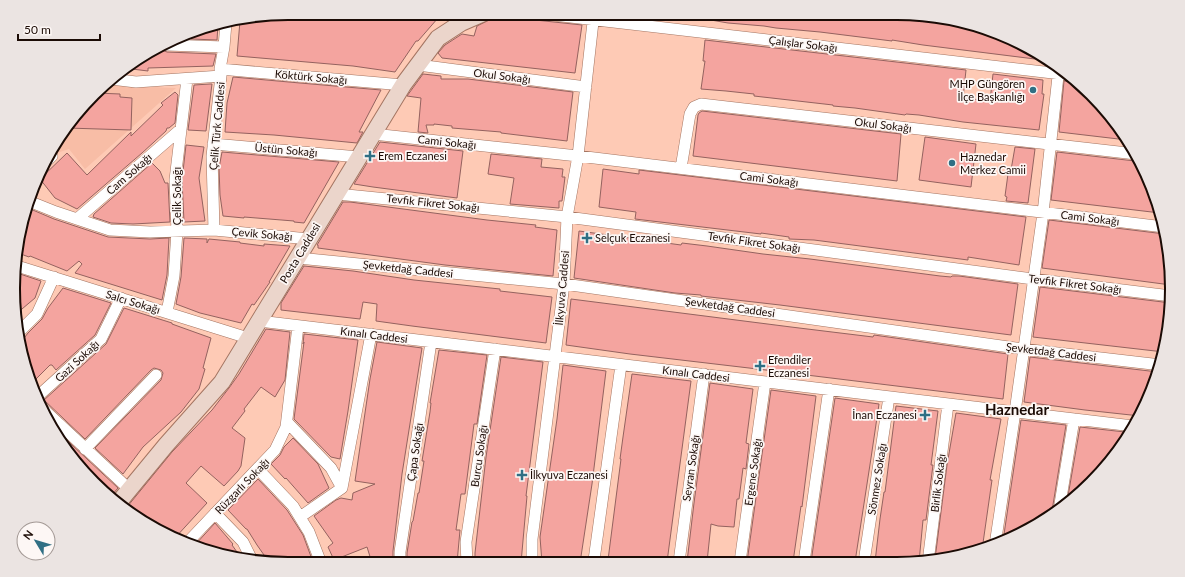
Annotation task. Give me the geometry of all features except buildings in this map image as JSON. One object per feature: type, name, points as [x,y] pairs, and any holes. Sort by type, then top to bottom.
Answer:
[{"type":"main road","name":"Posta Caddesi","points":[[122,499],[166,445],[222,382],[403,85],[438,38],[468,20]]},
{"type":"street","name":"İlkyuva Caddesi","points":[[532,557],[532,538],[564,284],[567,217],[578,156],[594,20]]},
{"type":"street","name":"Çalışlar Sokağı","points":[[620,20],[1054,70]]},
{"type":"street","name":"Çelik Türk Caddesi","points":[[214,230],[212,156],[226,27]]},
{"type":"street","points":[[175,45],[224,47]]},
{"type":"street","name":"Okul Sokağı","points":[[418,65],[586,87]]},
{"type":"street","name":"Köktürk Sokağı","points":[[118,81],[136,82],[187,79],[220,73],[403,85]]},
{"type":"street","points":[[996,538],[1043,213],[1059,74]]},
{"type":"street","name":"Çelik Sokağı","points":[[167,312],[174,276],[177,232],[175,180],[187,79]]},
{"type":"street","name":"Okul Sokağı","points":[[681,168],[690,114],[694,107],[701,104],[1128,153]]},
{"type":"street","name":"Cam Sokağı","points":[[77,219],[180,129]]},
{"type":"street","name":"Cami Sokağı","points":[[373,134],[681,168],[1158,226]]},
{"type":"street","name":"Üstün Sokağı","points":[[213,144],[359,157]]},
{"type":"street","name":"Tevfik Fikret Sokağı","points":[[337,194],[567,217],[1165,295]]},
{"type":"street","name":"Çevik Sokağı","points":[[34,203],[110,230],[150,232],[214,230],[310,238]]},
{"type":"street","name":"Şevketdağ Caddesi","points":[[298,258],[564,284],[1023,349],[1154,364]]},
{"type":"street","name":"Salcı Sokağı","points":[[21,267],[248,338]]},
{"type":"street","points":[[23,328],[37,314],[54,277]]},
{"type":"street","name":"Gazi Sokağı","points":[[41,393],[101,339],[121,298]]},
{"type":"street","name":"Kınalı Caddesi","points":[[259,321],[1128,425]]},
{"type":"street","name":"Rüzgarlı Sokağı","points":[[191,539],[275,450],[286,427],[298,326]]},
{"type":"street","points":[[300,517],[342,488],[371,334]]},
{"type":"street","name":"Çapa Sokağı","points":[[400,557],[431,342]]},
{"type":"street","name":"Burcu Sokağı","points":[[467,557],[466,542],[495,349]]},
{"type":"street","points":[[594,557],[621,364]]},
{"type":"street","name":"Seyran Sokağı","points":[[680,557],[704,374]]},
{"type":"street","points":[[85,449],[156,375]]},
{"type":"street","name":"Ergene Sokağı","points":[[741,557],[764,382]]},
{"type":"street","points":[[805,557],[829,390]]},
{"type":"street","name":"Sönmez Sokağı","points":[[865,557],[889,397]]},
{"type":"street","name":"Birlik Sokağı","points":[[929,555],[948,404]]},
{"type":"street","points":[[1060,502],[1074,419]]},
{"type":"street","points":[[54,420],[130,490]]},
{"type":"street","points":[[286,422],[331,468],[342,488]]},
{"type":"street","points":[[258,469],[294,506],[309,532],[319,557]]},
{"type":"street","points":[[215,513],[243,542],[249,554]]},
{"type":"shaded area","points":[[113,85],[176,88],[85,169],[69,149],[57,153],[75,125]]},
{"type":"place","name":"MHP Güngören İlçe Başkanlığı","points":[[1033,90]]},
{"type":"place","name":"Erem Eczanesi","points":[[370,156]]},
{"type":"place","name":"Haznedar Merkez Camii","points":[[952,163]]},
{"type":"place","name":"Selçuk Eczanesi","points":[[587,238]]},
{"type":"place","name":"Efendiler Eczanesi","points":[[760,366]]},
{"type":"place","name":"İnan Eczanesi","points":[[925,415]]},
{"type":"place","name":"İlkyuva Eczanesi","points":[[522,475]]},
{"type":"district","name":"Haznedar","points":[[1017,410]]}]
